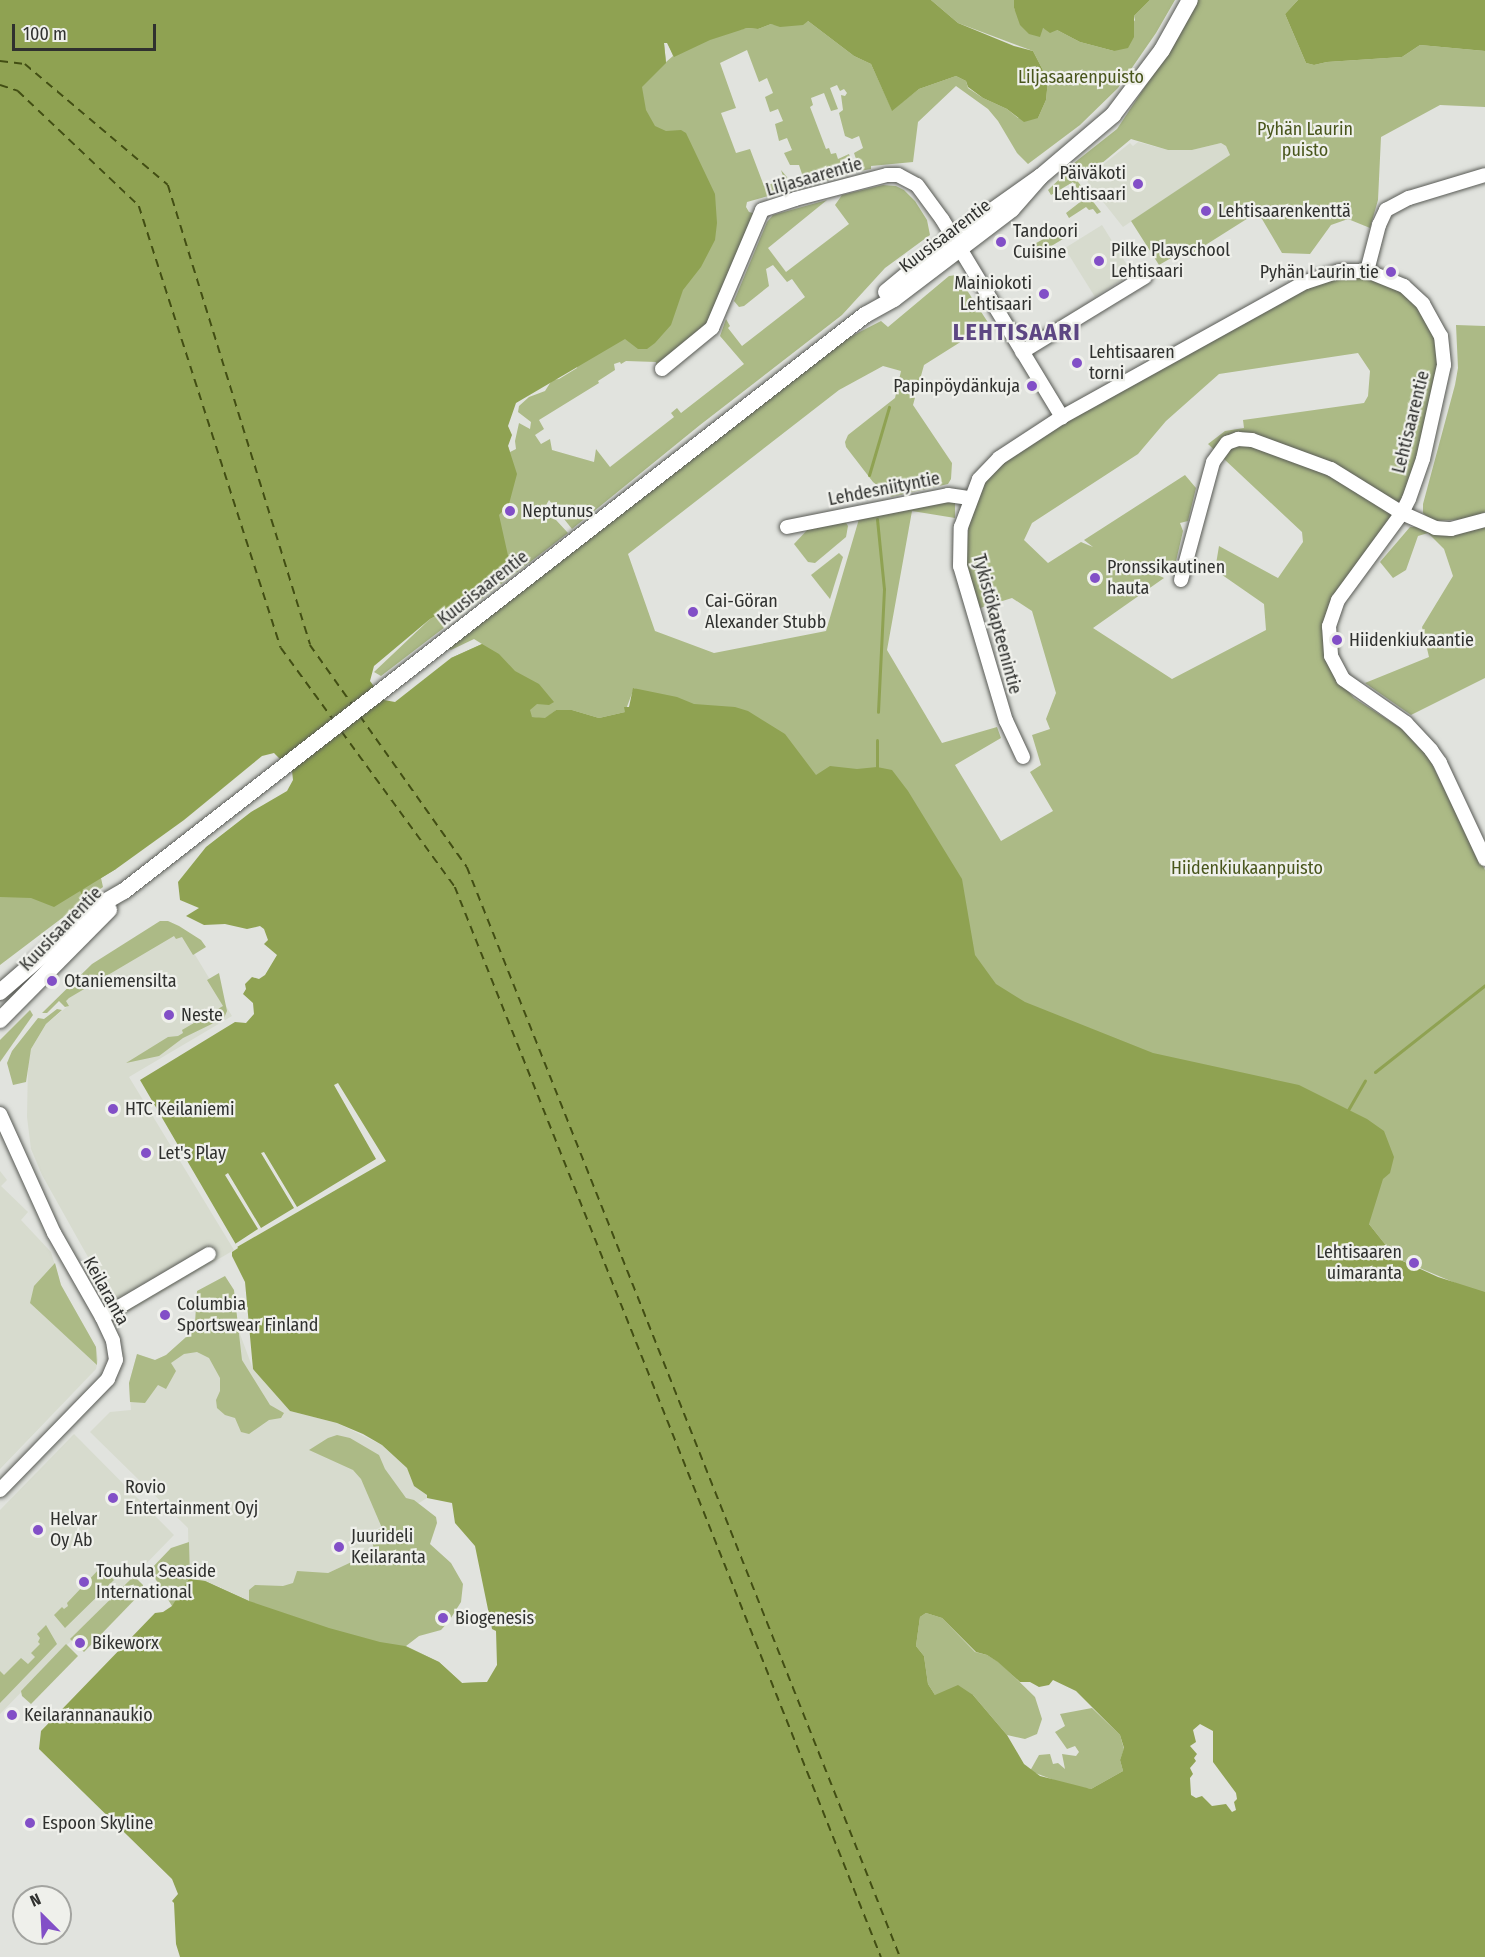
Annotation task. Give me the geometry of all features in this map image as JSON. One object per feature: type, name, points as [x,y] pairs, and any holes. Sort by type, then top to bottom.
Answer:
[{"type":"main road","name":"Kuusisaarentie","points":[[0,992],[103,903],[124,891],[865,315],[894,299],[956,244],[1113,115],[1138,85],[1162,50],[1190,0]]},
{"type":"main road","name":"Kuusisaarentie","points":[[0,1020],[107,912],[124,891]]},
{"type":"street","name":"Liljasaarentie","points":[[662,369],[712,328],[762,210],[768,207],[887,175],[898,175],[917,184],[956,244]]},
{"type":"street","points":[[1367,271],[1379,225],[1386,210],[1409,198],[1485,175]]},
{"type":"street","points":[[956,244],[1062,417],[992,464],[979,479],[970,498]]},
{"type":"street","name":"Lehtisaarentie","points":[[1062,417],[1306,282],[1339,270],[1367,271],[1391,279],[1415,295],[1436,324],[1444,351],[1442,382],[1423,459],[1402,513],[1338,600],[1329,626],[1331,656],[1343,680],[1406,723],[1431,750],[1485,858]]},
{"type":"street","points":[[1022,352],[1145,277]]},
{"type":"street","points":[[1181,580],[1214,462],[1227,443],[1238,439],[1252,440],[1331,469],[1402,513],[1435,528],[1451,529],[1485,520]]},
{"type":"street","name":"Lehdesniityntie","points":[[787,527],[948,495],[970,498]]},
{"type":"street","name":"Tykistökapteenintie","points":[[970,498],[961,527],[960,566],[1005,721],[1023,757]]},
{"type":"street","name":"Keilaranta","points":[[0,1114],[54,1233],[102,1317],[116,1350],[113,1370],[108,1379],[0,1490]]},
{"type":"street","points":[[102,1317],[209,1254]]},
{"type":"shaded area","points":[[0,0],[931,0],[958,23],[1014,46],[1033,51],[1048,80],[1046,100],[1038,118],[1024,122],[1007,109],[983,98],[968,87],[966,81],[956,76],[919,89],[892,111],[871,64],[854,56],[808,21],[803,25],[780,27],[771,24],[758,29],[747,28],[710,40],[674,57],[667,43],[664,43],[666,63],[642,87],[646,110],[655,126],[666,131],[681,130],[686,133],[715,194],[717,223],[715,240],[701,267],[683,290],[671,325],[655,343],[647,349],[638,349],[625,339],[516,403],[508,426],[512,435],[508,446],[517,474],[509,504],[499,515],[509,560],[467,600],[430,619],[374,666],[370,681],[384,700],[395,702],[451,658],[482,644],[499,654],[515,671],[539,684],[554,702],[549,705],[537,704],[530,710],[532,717],[545,718],[556,710],[572,710],[599,718],[625,712],[624,707],[629,707],[633,688],[677,697],[694,704],[735,707],[748,711],[785,734],[816,775],[830,766],[857,769],[877,767],[892,770],[908,791],[962,879],[975,955],[996,984],[1025,1002],[1153,1053],[1299,1085],[1367,1119],[1384,1131],[1394,1157],[1390,1173],[1383,1179],[1369,1224],[1396,1258],[1438,1277],[1485,1292],[1485,1957],[180,1957],[176,1944],[174,1903],[172,1901],[178,1894],[172,1879],[39,1749],[41,1731],[155,1613],[163,1612],[172,1606],[189,1579],[205,1581],[249,1601],[329,1628],[380,1642],[405,1646],[439,1662],[462,1683],[487,1682],[497,1665],[496,1631],[492,1629],[475,1546],[455,1523],[452,1503],[427,1498],[427,1495],[414,1486],[407,1468],[382,1445],[363,1434],[337,1423],[290,1411],[253,1369],[245,1282],[232,1256],[232,1252],[238,1248],[140,1080],[235,1022],[246,1023],[254,1014],[253,1003],[243,994],[246,989],[245,984],[252,977],[259,979],[265,975],[277,955],[264,944],[268,940],[264,929],[260,926],[247,929],[225,924],[204,925],[186,916],[199,908],[180,900],[178,882],[206,847],[251,812],[287,791],[293,780],[292,771],[274,753],[262,756],[184,820],[116,869],[54,907],[31,898],[0,897]],"holes":[[[926,1613],[942,1618],[976,1652],[987,1655],[998,1662],[1020,1682],[1030,1682],[1039,1687],[1049,1685],[1053,1680],[1076,1691],[1120,1735],[1124,1748],[1120,1760],[1123,1771],[1091,1789],[1040,1776],[1024,1764],[1007,1735],[973,1695],[958,1685],[935,1695],[928,1684],[924,1656],[916,1646],[920,1617]],[[1200,1724],[1213,1731],[1213,1762],[1236,1793],[1237,1799],[1234,1802],[1236,1810],[1232,1812],[1226,1804],[1212,1806],[1202,1796],[1196,1798],[1191,1795],[1190,1778],[1193,1774],[1190,1768],[1196,1761],[1194,1758],[1197,1754],[1190,1746],[1196,1742],[1193,1730]]]},
{"type":"shaded area","points":[[1014,0],[1150,0],[1134,16],[1134,37],[1128,48],[1114,51],[1080,42],[1057,30],[1050,33],[1043,28],[1040,37],[1029,34],[1020,25],[1014,8]]},
{"type":"shaded area","points":[[1298,0],[1485,0],[1485,51],[1420,45],[1402,57],[1327,62],[1314,65],[1306,63],[1285,14]]},
{"type":"shaded area","name":"Päiväkoti Lehtisaari","points":[[1138,142],[1168,150],[1192,150],[1221,143],[1226,146],[1230,155],[1123,227],[1085,179],[1130,143],[1133,146]]},
{"type":"shaded area","name":"Pilke Playschool Lehtisaari","points":[[1102,225],[1132,273],[1095,297],[1065,248]]},
{"type":"shaded area","points":[[180,930],[232,1016],[129,1077],[234,1250],[121,1316],[42,1175],[31,1149],[27,1117],[28,1062],[31,1049],[46,1024],[68,1006],[64,998]]},
{"type":"shaded area","points":[[0,1171],[7,1180],[1,1186],[28,1212],[21,1220],[51,1252],[61,1285],[96,1347],[98,1360],[96,1369],[0,1469]]},
{"type":"shaded area","points":[[237,1326],[253,1369],[290,1411],[337,1423],[382,1445],[407,1468],[427,1495],[427,1498],[369,1534],[375,1551],[328,1573],[249,1601],[215,1585],[189,1579],[188,1528],[90,1432],[110,1412],[131,1410],[129,1383],[137,1354],[155,1360]]},
{"type":"shaded area","points":[[74,1434],[174,1535],[0,1714],[0,1510]]},
{"type":"green space","name":"Liljasaarenpuisto","points":[[931,0],[1014,0],[1014,9],[1042,28],[1057,30],[1080,42],[1114,51],[1135,20],[1134,16],[1150,0],[1175,0],[1156,33],[1118,88],[1080,125],[1028,164],[1017,153],[988,109],[956,86],[918,122],[913,162],[871,166],[871,169],[860,171],[854,153],[863,148],[859,136],[852,139],[845,136],[839,113],[843,110],[841,95],[845,96],[847,93],[844,89],[840,91],[837,85],[830,88],[838,109],[831,111],[824,93],[811,98],[813,105],[810,107],[826,149],[829,148],[831,154],[836,153],[838,159],[849,154],[855,173],[806,186],[799,165],[790,165],[784,153],[792,150],[787,138],[779,141],[775,124],[783,121],[778,109],[770,112],[765,97],[773,93],[767,78],[759,82],[747,50],[720,63],[736,108],[721,113],[736,153],[750,149],[764,186],[777,182],[776,178],[783,176],[781,170],[787,177],[790,190],[747,202],[746,207],[749,212],[756,214],[708,322],[657,369],[656,362],[626,361],[614,364],[615,370],[598,381],[599,383],[539,420],[544,429],[535,435],[541,444],[550,439],[552,450],[594,462],[596,449],[610,467],[674,417],[671,413],[677,408],[681,413],[744,364],[720,336],[726,319],[730,326],[728,328],[742,346],[805,297],[792,279],[787,282],[773,265],[766,269],[769,286],[744,306],[739,307],[734,301],[767,222],[773,215],[827,200],[768,248],[786,272],[849,224],[835,205],[842,195],[883,185],[896,186],[904,190],[915,201],[927,220],[930,235],[885,268],[842,315],[700,425],[572,529],[549,500],[545,507],[548,517],[556,520],[568,533],[381,676],[374,672],[430,619],[467,600],[481,564],[508,446],[510,452],[516,449],[515,441],[519,423],[530,429],[531,422],[518,412],[519,406],[529,397],[545,391],[552,380],[559,379],[577,368],[626,90],[664,43],[666,62],[673,56],[669,46],[747,28],[758,29],[771,24],[786,26],[808,21],[854,56],[871,64],[892,110],[919,89],[956,76],[966,81],[968,88],[1007,109],[1018,118],[1038,118],[1046,100],[1048,80],[1033,51],[958,23]]},
{"type":"green space","name":"Pyhän Laurin puisto","points":[[1197,0],[1298,0],[1285,14],[1306,63],[1314,65],[1327,62],[1402,57],[1420,45],[1485,51],[1485,107],[1440,105],[1381,137],[1378,200],[1370,228],[1348,219],[1331,225],[1310,254],[1282,253],[1262,219],[1253,215],[1185,258],[1178,254],[1159,265],[1131,221],[1230,155],[1226,146],[1221,143],[1192,150],[1168,150],[1131,139],[1084,178],[1074,163],[1117,129],[1172,46]]},
{"type":"green space","points":[[1069,170],[1101,212],[1097,214],[1093,209],[1089,210],[1086,207],[1069,218],[1066,213],[1084,199],[1073,182],[1051,195],[1048,190]]},
{"type":"green space","points":[[1067,226],[1069,231],[1061,236],[1063,239],[1048,248],[1043,241],[1046,248],[1026,260],[1022,253],[1029,247]]},
{"type":"green space","name":"Hiidenkiukaanpuisto","points":[[957,275],[989,324],[924,365],[913,405],[952,463],[951,479],[948,484],[891,497],[873,482],[846,447],[845,442],[848,435],[895,398],[901,371],[883,366],[839,390],[628,554],[655,631],[714,653],[826,631],[859,519],[946,502],[955,503],[955,518],[912,511],[887,650],[942,743],[997,727],[1001,738],[955,765],[1001,841],[1053,811],[1030,772],[1041,765],[1032,735],[1050,729],[1046,719],[1056,693],[1032,611],[1012,598],[977,609],[964,558],[971,513],[987,479],[999,465],[1073,418],[1302,290],[1335,276],[1366,275],[1401,288],[1421,309],[1431,326],[1437,344],[1438,375],[1409,486],[1325,627],[1324,651],[1335,676],[1354,698],[1402,729],[1429,758],[1485,870],[1485,1304],[1460,1285],[1396,1258],[1369,1224],[1020,1012],[805,789],[634,688],[625,712],[599,718],[572,710],[556,710],[545,719],[532,717],[451,664],[451,658],[482,644],[474,639],[451,650],[447,647],[848,338],[881,321],[888,327],[949,276]],"holes":[[[1358,353],[1370,371],[1368,396],[1364,403],[1243,420],[1244,428],[1225,431],[1208,444],[1302,532],[1303,542],[1278,578],[1219,546],[1215,570],[1264,604],[1266,630],[1172,679],[1093,628],[1164,578],[1149,571],[1170,575],[1174,570],[1183,531],[1180,523],[1188,521],[1196,488],[1185,475],[1084,540],[1093,547],[1081,542],[1048,563],[1024,540],[1032,523],[1138,454],[1166,421],[1219,374]]]},
{"type":"green space","points":[[1456,325],[1485,326],[1485,512],[1470,519],[1432,521],[1423,513],[1423,504],[1455,385],[1458,368]]},
{"type":"green space","points":[[845,521],[848,526],[846,537],[815,563],[808,562],[794,544],[809,528]]},
{"type":"green space","points":[[1485,525],[1485,678],[1411,715],[1365,683],[1429,657],[1422,627],[1453,576],[1444,549],[1428,533],[1418,536],[1406,570],[1393,578],[1380,562],[1410,527]]},
{"type":"green space","points":[[839,553],[843,557],[830,599],[811,575]]},
{"type":"green space","points":[[0,858],[116,869],[101,878],[103,887],[0,965]]},
{"type":"green space","points":[[160,921],[168,921],[179,926],[201,940],[206,947],[193,955],[182,937],[176,939],[174,936],[69,998],[66,1001],[69,1006],[65,1007],[59,1001],[47,1013],[42,1013],[92,964]]},
{"type":"green space","points":[[219,973],[227,1011],[224,1018],[183,1038],[159,1056],[126,1063],[168,1037],[178,1036],[183,1033],[182,1030],[223,1006],[207,980]]},
{"type":"green space","points":[[57,1009],[62,1010],[46,1024],[31,1049],[26,1082],[13,1085],[7,1063],[12,1051],[38,1018],[44,1019]]},
{"type":"green space","points":[[30,1010],[33,1015],[0,1062],[0,1040]]},
{"type":"green space","points":[[55,1263],[61,1285],[96,1347],[97,1365],[30,1303],[34,1286]]},
{"type":"green space","points":[[225,1276],[234,1290],[242,1360],[270,1405],[284,1413],[281,1418],[269,1420],[249,1434],[241,1432],[235,1418],[225,1415],[217,1408],[220,1378],[209,1358],[197,1352],[184,1354],[171,1363],[176,1371],[166,1389],[158,1385],[145,1403],[130,1402],[129,1383],[137,1354],[155,1360],[166,1355],[185,1338],[195,1323],[197,1291]]},
{"type":"green space","points":[[337,1435],[350,1438],[379,1455],[385,1469],[406,1498],[414,1500],[436,1517],[437,1523],[430,1544],[451,1563],[463,1584],[461,1602],[441,1630],[419,1636],[406,1646],[439,1662],[462,1683],[487,1682],[486,1692],[172,1606],[150,1570],[171,1548],[189,1542],[190,1579],[205,1581],[249,1601],[249,1590],[255,1585],[283,1586],[293,1583],[297,1571],[328,1573],[375,1551],[369,1534],[382,1528],[361,1479],[353,1470],[309,1450]]},
{"type":"green space","points":[[101,1567],[114,1580],[65,1628],[54,1615],[62,1607],[64,1609],[68,1606],[67,1603]]},
{"type":"green space","points":[[134,1576],[143,1585],[143,1591],[84,1652],[70,1639]]},
{"type":"green space","points":[[926,1613],[942,1618],[975,1652],[987,1655],[999,1662],[1035,1697],[1042,1719],[1037,1734],[1025,1739],[1007,1735],[973,1695],[935,1695],[928,1684],[924,1656],[916,1646],[920,1617]]},
{"type":"green space","points":[[46,1625],[57,1644],[0,1703],[0,1671],[4,1675],[21,1658],[28,1664],[35,1657],[31,1653],[40,1644],[37,1634]]},
{"type":"green space","points":[[66,1644],[78,1656],[31,1704],[22,1696],[21,1691]]},
{"type":"green space","points":[[1092,1708],[1120,1735],[1124,1749],[1120,1760],[1123,1771],[1091,1789],[1067,1785],[1030,1771],[1039,1755],[1050,1754],[1053,1764],[1058,1763],[1065,1769],[1062,1754],[1076,1756],[1079,1752],[1075,1746],[1067,1749],[1055,1732],[1065,1726],[1060,1714]]},
{"type":"pier","points":[[338,1083],[386,1161],[237,1247],[235,1244],[258,1229],[225,1175],[228,1173],[261,1228],[294,1208],[261,1153],[264,1152],[297,1207],[376,1159],[334,1085]]},
{"type":"waterway","points":[[869,475],[889,407]]},
{"type":"waterway","points":[[877,519],[884,589],[878,712]]},
{"type":"waterway","points":[[877,740],[877,767]]},
{"type":"waterway","points":[[81,890],[83,894]]},
{"type":"waterway","points":[[1375,1072],[1485,985]]},
{"type":"waterway","points":[[1348,1110],[1365,1080]]},
{"type":"ferry route","points":[[0,61],[25,64],[168,185],[310,645],[352,704]]},
{"type":"ferry route","points":[[0,85],[18,91],[139,206],[281,648],[332,718]]},
{"type":"ferry route","points":[[360,716],[467,867],[900,1957]]},
{"type":"ferry route","points":[[342,732],[455,887],[881,1957]]},
{"type":"place","name":"Päiväkoti Lehtisaari","points":[[1138,184]]},
{"type":"place","name":"Lehtisaarenkenttä","points":[[1206,211]]},
{"type":"place","name":"Tandoori Cuisine","points":[[1001,242]]},
{"type":"place","name":"Pilke Playschool Lehtisaari","points":[[1099,261]]},
{"type":"place","name":"Pyhän Laurin tie","points":[[1391,272]]},
{"type":"place","name":"Mainiokoti Lehtisaari","points":[[1044,294]]},
{"type":"place","name":"Lehtisaaren torni","points":[[1077,363]]},
{"type":"place","name":"Papinpöydänkuja","points":[[1032,386]]},
{"type":"place","name":"Neptunus","points":[[510,511]]},
{"type":"place","name":"Pronssikautinen hauta","points":[[1095,578]]},
{"type":"place","name":"Cai-Göran Alexander Stubb","points":[[693,612]]},
{"type":"place","name":"Hiidenkiukaantie","points":[[1337,640]]},
{"type":"place","name":"Otaniemensilta","points":[[52,981]]},
{"type":"place","name":"Neste","points":[[169,1015]]},
{"type":"place","name":"HTC Keilaniemi","points":[[113,1109]]},
{"type":"place","name":"Let's Play","points":[[146,1153]]},
{"type":"place","name":"Lehtisaaren uimaranta","points":[[1414,1263]]},
{"type":"place","name":"Columbia Sportswear Finland","points":[[165,1315]]},
{"type":"place","name":"Rovio Entertainment Oyj","points":[[113,1498]]},
{"type":"place","name":"Helvar Oy Ab","points":[[38,1530]]},
{"type":"place","name":"Juurideli Keilaranta","points":[[339,1547]]},
{"type":"place","name":"Touhula Seaside International","points":[[84,1582]]},
{"type":"place","name":"Biogenesis","points":[[443,1618]]},
{"type":"place","name":"Bikeworx","points":[[80,1643]]},
{"type":"place","name":"Keilarannanaukio","points":[[12,1715]]},
{"type":"place","name":"Espoon Skyline","points":[[30,1823]]},
{"type":"district","name":"LEHTISAARI","points":[[1017,333]]}]
